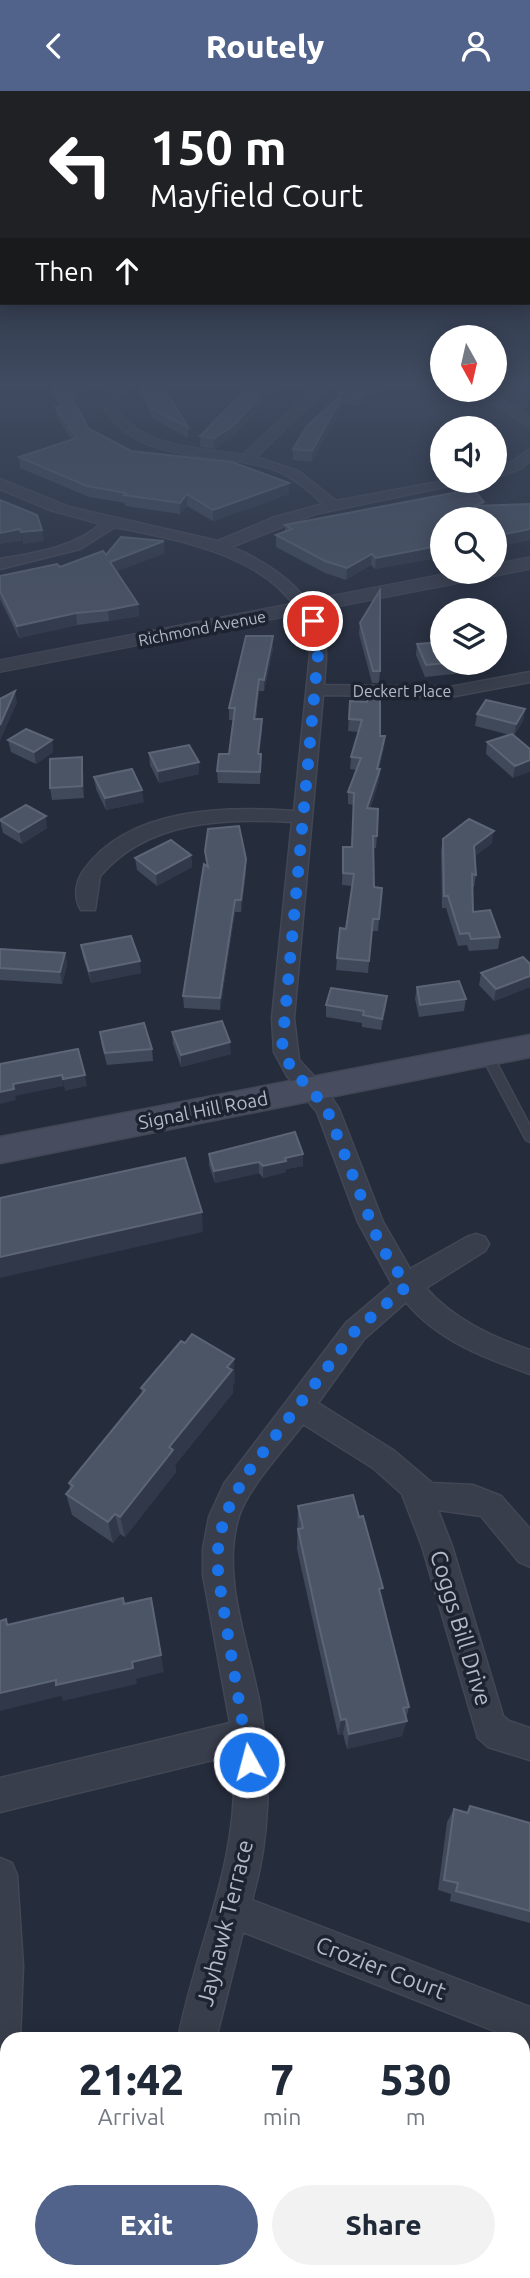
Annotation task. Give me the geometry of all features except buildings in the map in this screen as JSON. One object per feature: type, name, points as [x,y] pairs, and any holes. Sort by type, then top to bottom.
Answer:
[{"type":"main road","name":"Signal Hill Road","points":[[0,1150],[530,1047]]},
{"type":"street","points":[[6,486],[46,505],[220,546],[272,575],[313,621],[318,638],[316,690],[282,1042],[287,1062],[312,1089],[329,1115],[380,1245],[407,1286],[463,1334],[530,1362]]},
{"type":"street","points":[[311,486],[332,505]]},
{"type":"street","points":[[220,546],[276,519],[332,505],[430,487]]},
{"type":"street","points":[[0,564],[74,546],[91,538],[113,521]]},
{"type":"street","points":[[507,568],[530,563]]},
{"type":"street","name":"Richmond Avenue","points":[[0,666],[430,583]]},
{"type":"street","name":"Deckert Place","points":[[316,690],[450,692],[530,677]]},
{"type":"street","points":[[88,905],[85,889],[92,870],[115,851],[146,833],[187,820],[226,814],[303,817]]},
{"type":"street","name":"Jayhawk Terrace","points":[[198,2032],[210,1977],[231,1910],[249,1837],[251,1787],[246,1736],[218,1575],[218,1549],[224,1517],[234,1494],[355,1331],[407,1286],[476,1244]]},
{"type":"street","name":"Coggs Bill Drive","points":[[298,1406],[383,1459],[426,1496],[473,1499],[491,1506],[530,1552]]},
{"type":"street","name":"Coggs Bill Drive","points":[[415,1489],[437,1546],[490,1726],[500,1735],[530,1744]]},
{"type":"street","points":[[0,1795],[246,1736]]},
{"type":"street","points":[[0,1875],[5,1966],[2,2032]]},
{"type":"street","name":"Crozier Court","points":[[231,1910],[530,2026]]},
{"type":"lane","points":[[487,1055],[530,1137]]},
{"type":"route","points":[[249,1762],[218,1575],[218,1549],[224,1517],[245,1476],[355,1331],[379,1307],[407,1286],[380,1245],[326,1107],[291,1068],[282,1048],[318,654],[318,638],[313,621]]}]
